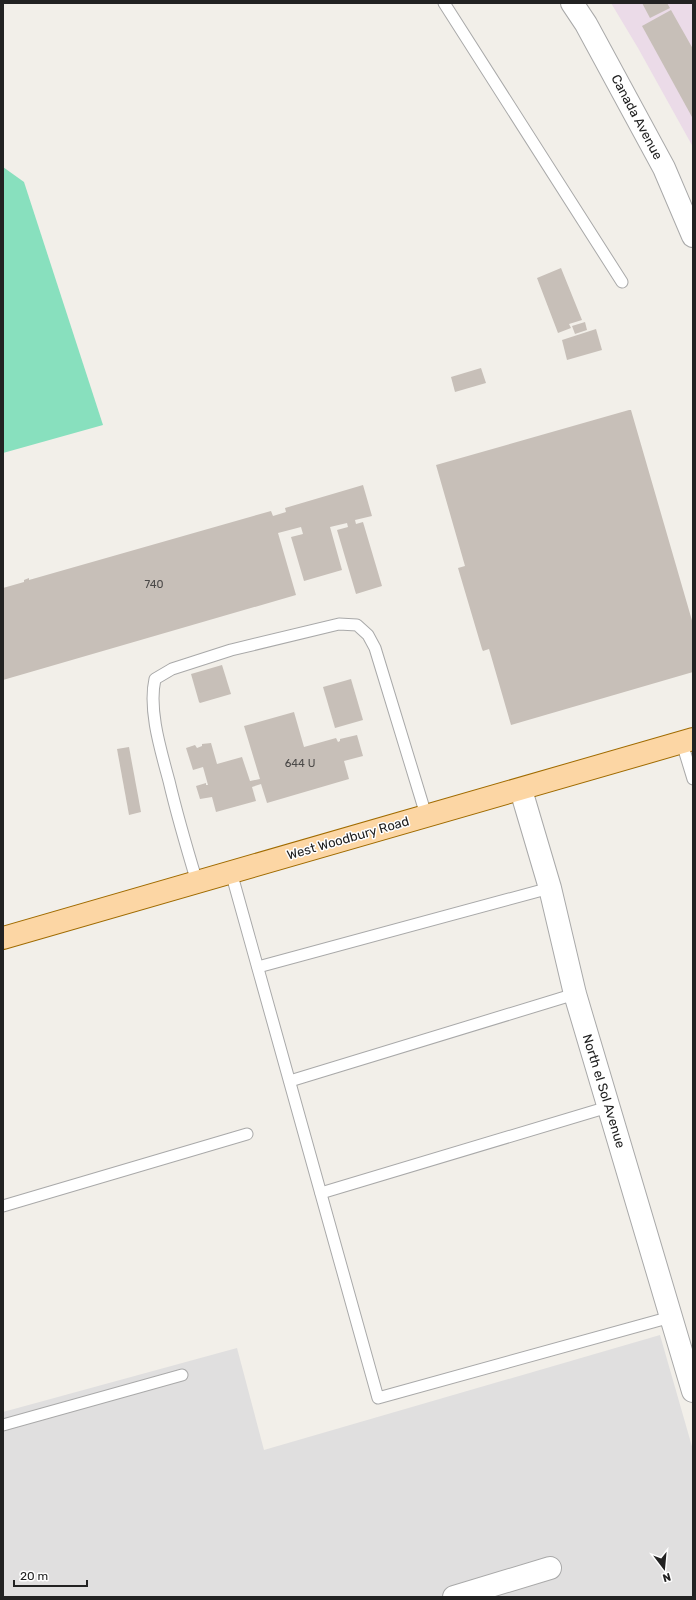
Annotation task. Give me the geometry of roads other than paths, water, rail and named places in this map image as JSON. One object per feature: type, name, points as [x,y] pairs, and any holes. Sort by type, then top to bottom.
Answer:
[{"type":"main road","name":"West Woodbury Road","points":[[3,938],[687,741]]},
{"type":"street","name":"Canada Avenue","points":[[572,3],[586,24],[664,168],[693,236]]},
{"type":"street","name":"North el Sol Avenue","points":[[521,790],[550,888],[575,994],[693,1391]]},
{"type":"street","points":[[454,1597],[550,1568]]},
{"type":"lane","points":[[444,3],[622,282]]},
{"type":"lane","points":[[197,882],[183,838],[157,737],[152,692],[155,679],[172,669],[232,650],[339,624],[357,625],[368,635],[375,648],[426,815]]},
{"type":"lane","points":[[687,741],[693,779]]},
{"type":"lane","points":[[231,872],[378,1398],[671,1317]]},
{"type":"lane","points":[[258,967],[550,888]]},
{"type":"lane","points":[[290,1081],[575,994]]},
{"type":"lane","points":[[321,1193],[608,1107]]},
{"type":"lane","points":[[3,1206],[247,1134]]},
{"type":"lane","points":[[3,1425],[182,1375]]}]
